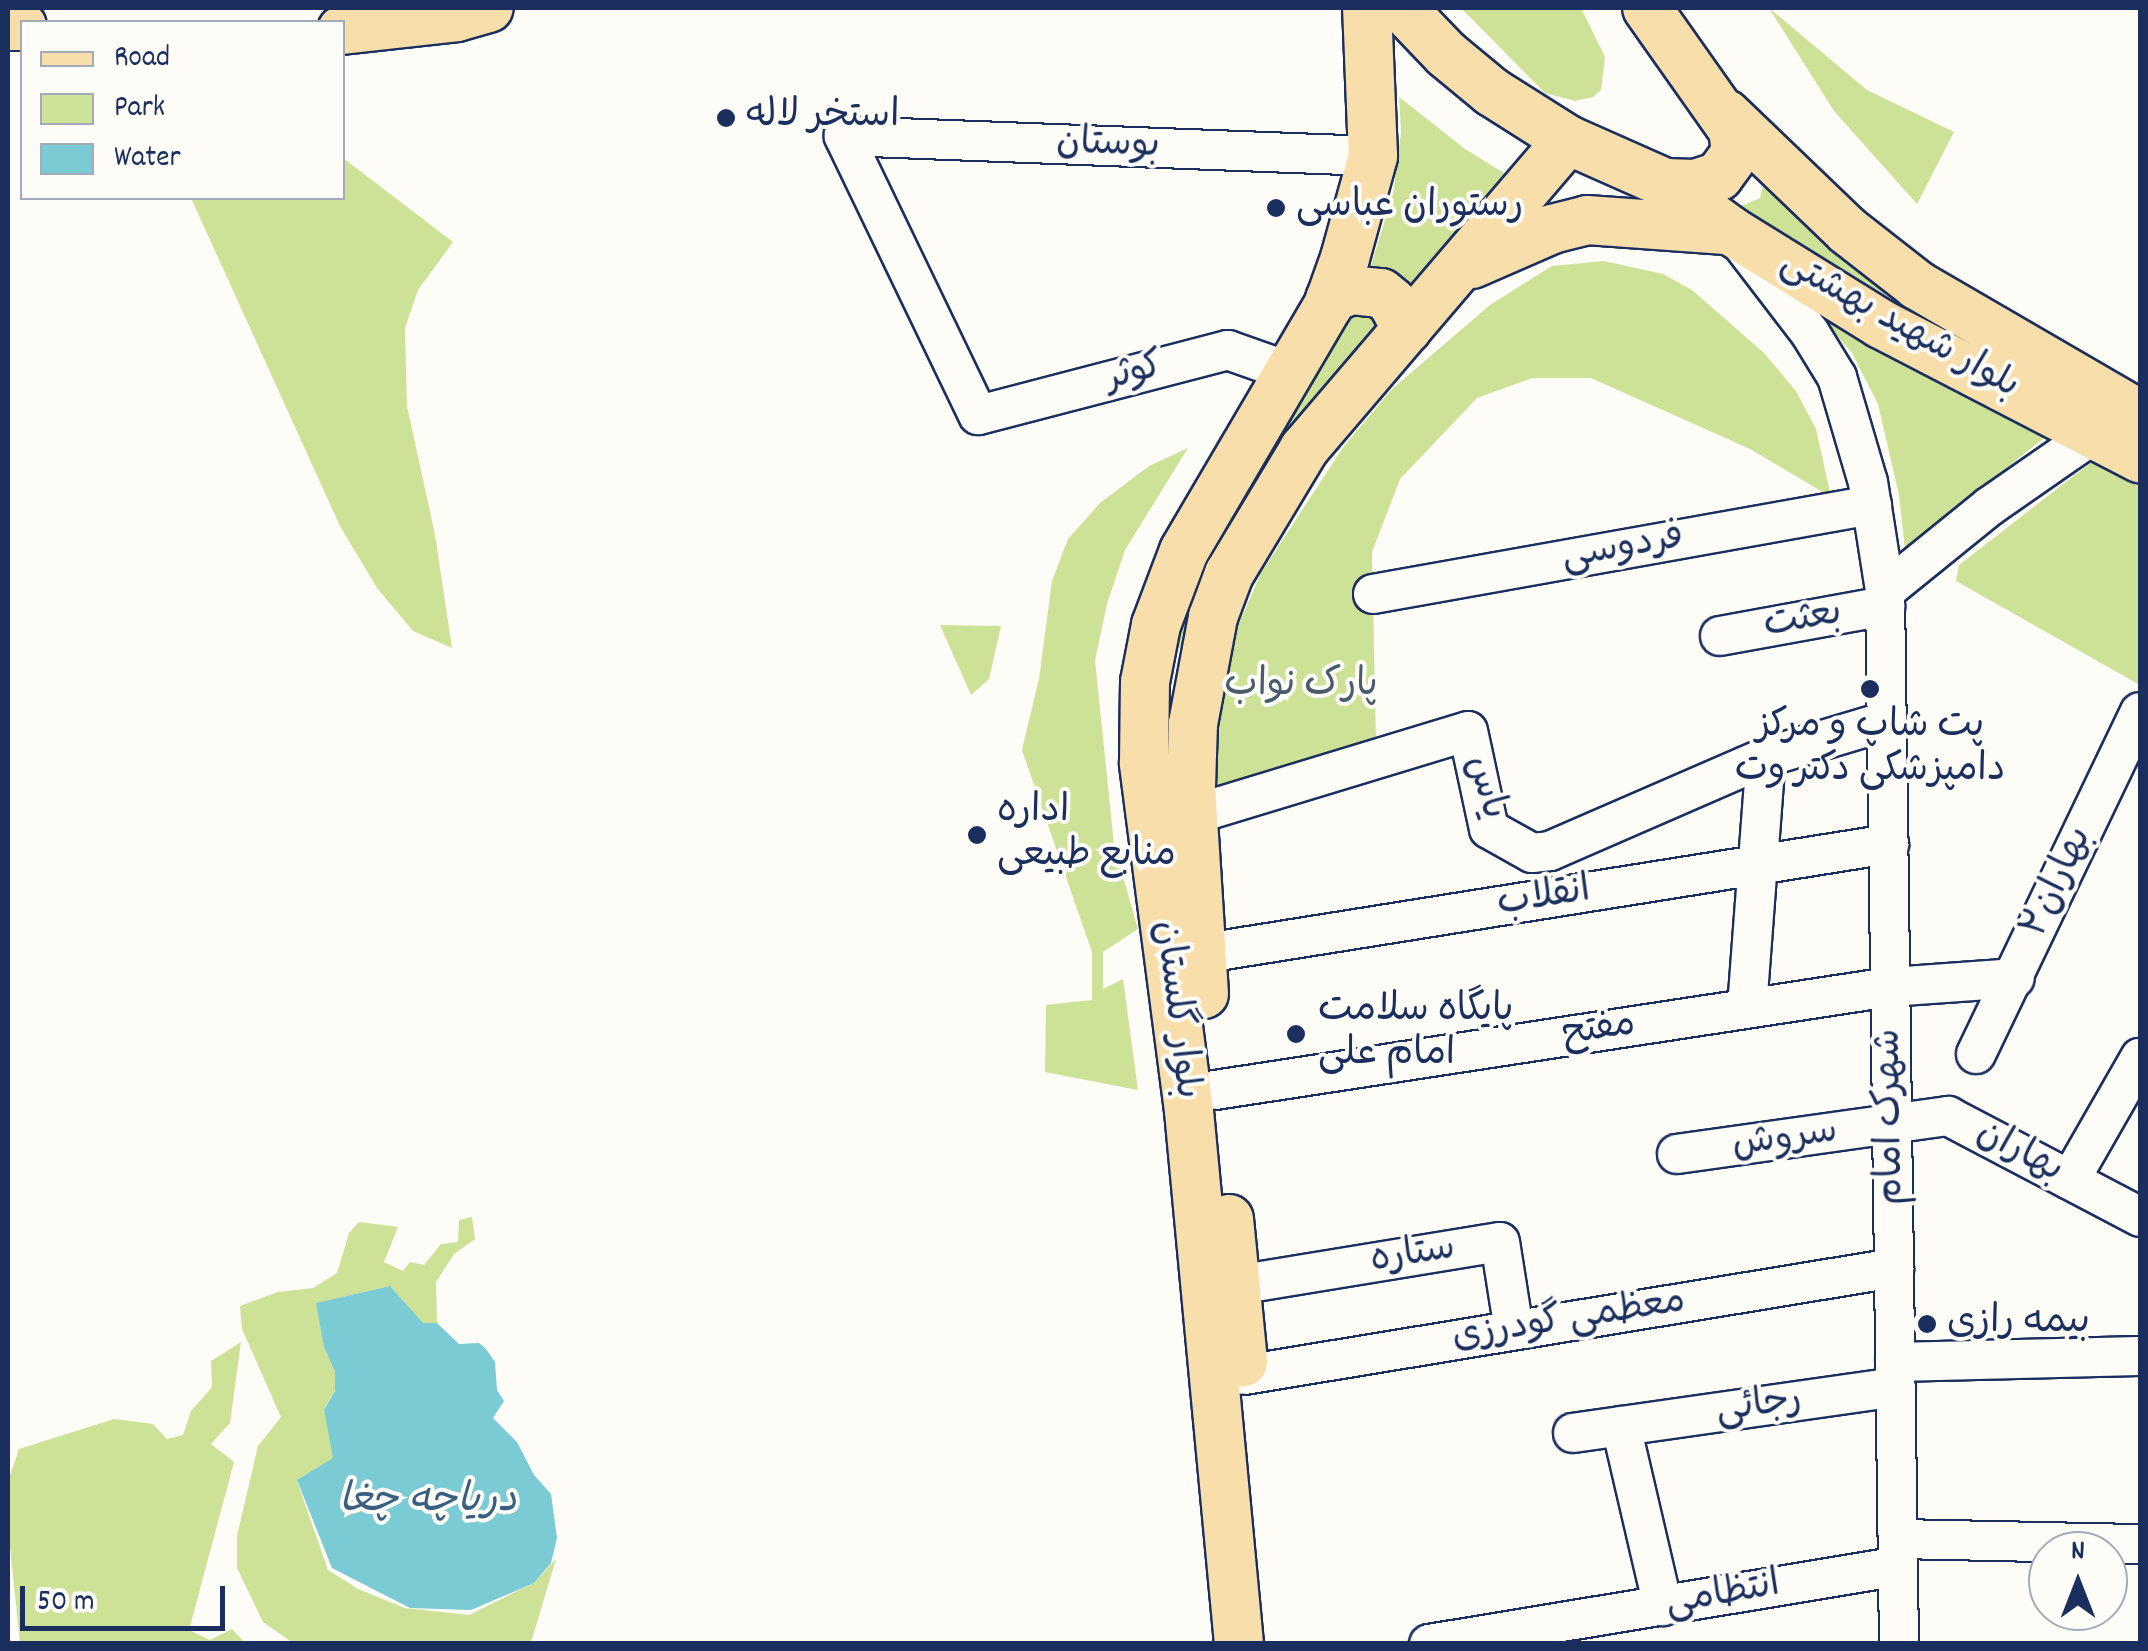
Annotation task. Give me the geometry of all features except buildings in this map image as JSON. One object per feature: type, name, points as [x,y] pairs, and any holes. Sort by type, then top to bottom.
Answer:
[{"type":"main road","points":[[345,30],[457,17],[489,8]]},
{"type":"main road","name":"بلوار گلستان","points":[[1240,1644],[1188,1111],[1144,763],[1145,682],[1154,634],[1184,552],[1330,299],[1373,156],[1366,8]]},
{"type":"main road","name":"بلوار شهید بهشتی","points":[[1402,8],[1446,54],[1492,92],[1568,140],[1665,183],[1731,231],[1881,324],[2140,458]]},
{"type":"main road","name":"بلوار شهید بهشتی","points":[[1647,8],[1726,114],[1848,231],[1917,284],[2140,415]]},
{"type":"main road","points":[[1665,183],[1694,184],[1719,176],[1736,152],[1726,114]]},
{"type":"main road","name":"بلوار گلستان","points":[[1272,1644],[1199,954],[1192,816],[1193,724],[1207,643],[1229,574],[1268,503],[1304,450],[1568,140]]},
{"type":"main road","points":[[1456,272],[1519,241],[1587,220],[1731,231]]},
{"type":"main road","points":[[1330,299],[1350,290],[1381,293],[1392,302],[1407,329]]},
{"type":"main road","points":[[1154,634],[1160,651],[1176,662],[1197,654],[1207,643]]},
{"type":"street","name":"بوستان","points":[[978,415],[844,136],[1373,156]]},
{"type":"street","name":"شهرک امام","points":[[1731,231],[1810,333],[1836,376],[1872,505],[1885,599],[1899,1644]]},
{"type":"street","name":"کوثر","points":[[978,415],[1228,350],[1290,372]]},
{"type":"street","points":[[1885,599],[1990,506],[2095,433]]},
{"type":"street","name":"فردوسی","points":[[1374,594],[1872,505]]},
{"type":"street","name":"بعثت","points":[[1720,636],[1885,599]]},
{"type":"street","name":"بهاران۲","points":[[1976,1054],[2140,712]]},
{"type":"street","name":"یاس","points":[[1192,816],[1468,731],[1489,829],[1532,853],[1550,850],[1766,757],[1887,721]]},
{"type":"street","points":[[1746,1008],[1766,757]]},
{"type":"street","name":"انقلاب","points":[[1199,954],[1888,844]]},
{"type":"street","name":"مفتح","points":[[1215,1090],[1890,987],[2014,978]]},
{"type":"street","points":[[2070,1180],[2140,1058]]},
{"type":"street","name":"بهاران","points":[[1892,1125],[1948,1116],[2140,1216]]},
{"type":"street","name":"سروش","points":[[1677,1154],[1892,1125]]},
{"type":"street","name":"ستاره","points":[[1237,1285],[1500,1242],[1514,1330]]},
{"type":"street","name":"معظمی گودرزی","points":[[1244,1374],[1894,1268]]},
{"type":"street","name":"رجائی","points":[[1573,1433],[1896,1375],[2140,1356]]},
{"type":"street","points":[[1621,1426],[1663,1606]]},
{"type":"street","name":"انتظامی","points":[[1430,1644],[1621,1629],[1663,1606],[1898,1553],[2140,1544]]},
{"type":"green space","points":[[1461,8],[1581,8],[1605,57],[1601,90],[1593,97],[1575,101],[1545,93]]},
{"type":"green space","points":[[1769,8],[1867,90],[1954,132],[1917,204],[1834,111]]},
{"type":"green space","points":[[1399,97],[1465,149],[1520,183],[1402,291],[1393,272],[1369,272],[1393,194],[1401,133]]},
{"type":"green space","points":[[345,160],[453,242],[418,290],[405,328],[407,406],[435,535],[452,648],[413,631],[377,588],[340,526],[192,200],[345,200]]},
{"type":"green space","points":[[1765,178],[2024,378],[1739,207],[1760,198]]},
{"type":"green space","name":"پارک نواب","points":[[1604,261],[1663,274],[1692,290],[1763,352],[1796,391],[1816,429],[1831,497],[1750,449],[1591,378],[1532,378],[1477,398],[1400,479],[1372,552],[1376,742],[1210,790],[1212,757],[1238,626],[1261,573],[1344,446],[1392,389],[1490,305],[1552,266]]},
{"type":"green space","points":[[1812,307],[2045,437],[1905,550],[1899,495],[1878,404],[1852,353]]},
{"type":"green space","points":[[1348,309],[1369,312],[1381,330],[1189,646],[1178,648],[1170,643],[1187,581]]},
{"type":"green space","points":[[1188,448],[1125,550],[1107,604],[1095,660],[1114,845],[1138,929],[1103,952],[1103,989],[1123,979],[1138,1090],[1045,1072],[1046,1005],[1092,1000],[1092,952],[1022,750],[1039,679],[1052,581],[1068,539],[1100,503],[1149,466]]},
{"type":"green space","points":[[2093,461],[2140,487],[2140,685],[1956,581],[1959,565]]},
{"type":"green space","points":[[940,625],[1001,626],[989,679],[971,695]]},
{"type":"green space","points":[[472,1217],[475,1239],[454,1254],[436,1282],[437,1323],[423,1324],[390,1286],[317,1303],[324,1347],[335,1372],[335,1390],[324,1410],[336,1461],[297,1481],[328,1570],[358,1589],[405,1608],[469,1615],[534,1583],[556,1559],[532,1639],[528,1644],[293,1643],[263,1622],[237,1568],[237,1536],[258,1446],[281,1417],[242,1329],[240,1306],[278,1292],[313,1288],[337,1273],[349,1233],[359,1222],[398,1227],[384,1262],[403,1271],[410,1262],[424,1265],[441,1244],[458,1242],[459,1220]]},
{"type":"green space","points":[[241,1342],[230,1423],[211,1444],[234,1462],[189,1630],[210,1640],[232,1629],[245,1643],[20,1643],[8,1528],[8,1481],[19,1449],[114,1419],[153,1424],[167,1439],[183,1435],[191,1411],[212,1387],[211,1361]]},
{"type":"water","name":"دریاچه چغا","points":[[390,1286],[423,1323],[437,1323],[459,1344],[479,1343],[486,1349],[495,1362],[497,1390],[504,1401],[493,1418],[517,1442],[534,1475],[551,1494],[557,1538],[551,1563],[534,1583],[471,1610],[410,1608],[332,1568],[297,1480],[333,1458],[324,1410],[335,1391],[335,1372],[324,1347],[316,1303]]},
{"type":"place","name":"استخر لاله","points":[[726,118]]},
{"type":"place","name":"رستوران عباسی","points":[[1276,208]]},
{"type":"place","name":"پت شاپ و مرکز دامپزشکی دکتر وت","points":[[1870,689]]},
{"type":"place","name":"اداره منابع طبیعی","points":[[977,835]]},
{"type":"place","name":"پایگاه سلامت امام علی","points":[[1296,1034]]},
{"type":"place","name":"بیمه رازی","points":[[1927,1324]]}]
